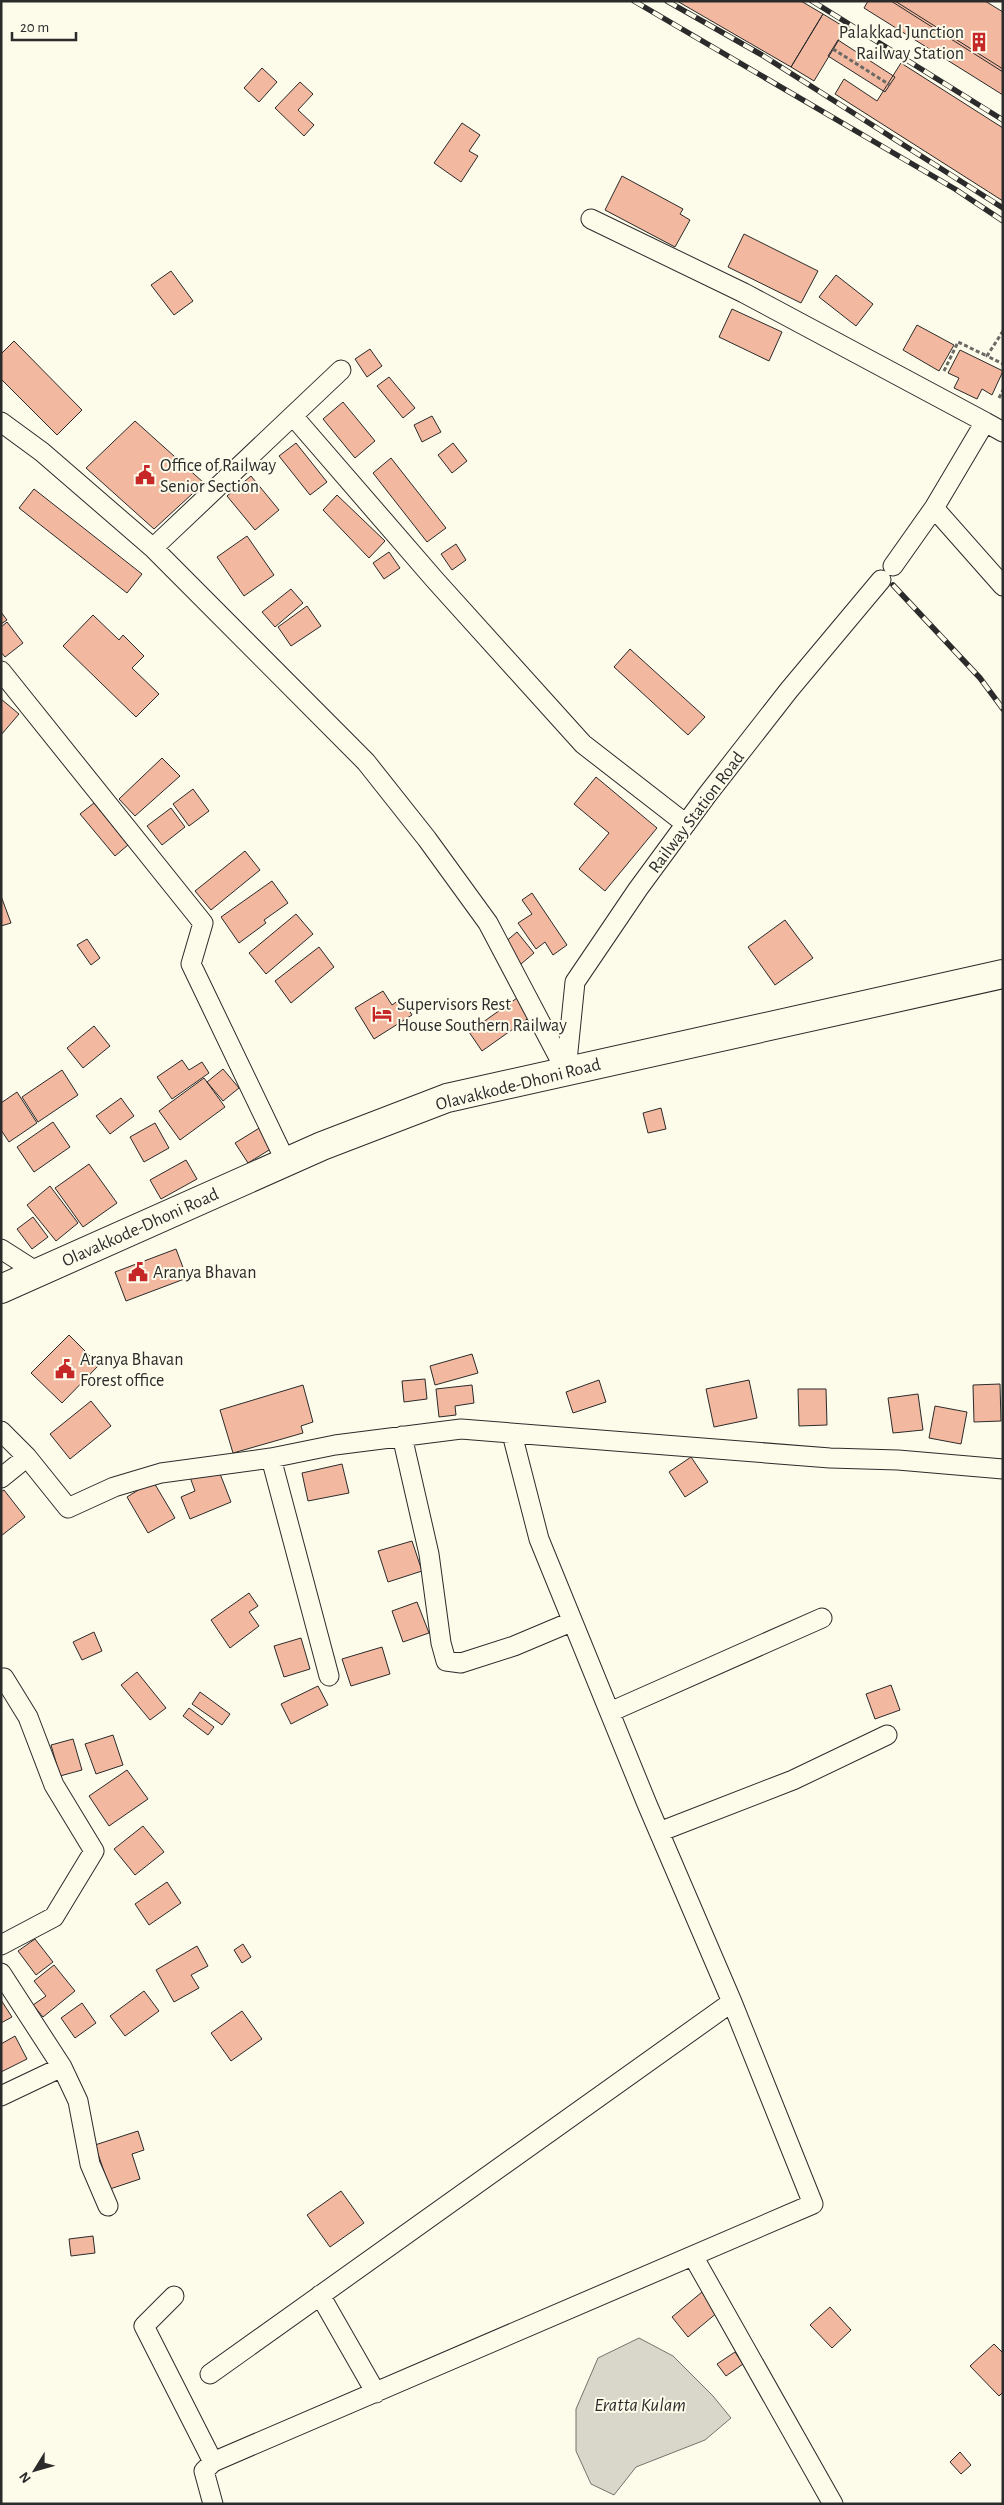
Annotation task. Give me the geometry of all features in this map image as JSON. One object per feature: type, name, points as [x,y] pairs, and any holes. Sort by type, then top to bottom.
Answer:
[{"type":"main road","name":"Olavakkode-Dhoni Road","points":[[1,1289],[286,1162],[447,1098],[1003,974]]},
{"type":"street","points":[[590,219],[744,293],[1003,432]]},
{"type":"street","points":[[153,548],[341,370]]},
{"type":"street","points":[[293,416],[435,580],[583,744],[686,824]]},
{"type":"street","points":[[1,422],[42,452],[153,548],[366,762],[421,831],[488,923],[566,1071]]},
{"type":"street","name":"Railway Station Road","points":[[566,1071],[575,982],[686,824],[789,690],[887,573],[934,508],[985,422]]},
{"type":"street","points":[[934,508],[1003,586]]},
{"type":"street","points":[[1,671],[203,923],[191,964],[286,1162]]},
{"type":"street","points":[[1,1249],[37,1272]]},
{"type":"street","points":[[1,1431],[27,1457],[68,1508],[114,1487],[161,1473],[271,1458],[335,1445],[461,1429],[1003,1469]]},
{"type":"street","points":[[213,2504],[204,2471],[214,2462],[813,2204],[732,2002],[571,1622],[539,1539],[512,1434]]},
{"type":"street","points":[[402,1436],[429,1554],[441,1643],[446,1661],[461,1663],[514,1646],[571,1622]]},
{"type":"street","points":[[1,1478],[27,1457]]},
{"type":"street","points":[[271,1458],[329,1676]]},
{"type":"street","points":[[610,1712],[822,1618]]},
{"type":"street","points":[[1,1678],[4,1678],[28,1717],[54,1785],[94,1851],[54,1917],[1,1945]]},
{"type":"street","points":[[659,1832],[793,1780],[887,1735]]},
{"type":"street","points":[[1,1973],[62,2067],[78,2101],[90,2164],[108,2206]]},
{"type":"street","points":[[210,2374],[732,2002]]},
{"type":"street","points":[[1,2096],[62,2067]]},
{"type":"street","points":[[693,2256],[833,2504]]},
{"type":"street","points":[[320,2295],[376,2393]]},
{"type":"street","points":[[174,2296],[144,2326],[214,2462]]},
{"type":"path","points":[[833,48],[890,85]]},
{"type":"path","points":[[987,356],[1003,331]]},
{"type":"path","points":[[944,371],[958,342],[1003,364]]},
{"type":"path","points":[[999,398],[1003,390]]},
{"type":"water","name":"Eratta Kulam","points":[[639,2338],[673,2356],[713,2396],[731,2418],[705,2440],[636,2467],[614,2495],[591,2484],[576,2451],[576,2409],[598,2358]]},
{"type":"building","points":[[677,1],[801,1],[823,14],[791,67]]},
{"type":"building","points":[[868,1],[895,1],[1003,69],[1003,95],[864,8]]},
{"type":"building","name":"Palakkad Junction Railway Station","points":[[891,1],[985,1],[1003,12],[1003,72]]},
{"type":"building","points":[[823,14],[846,28],[814,81],[791,67]]},
{"type":"building","points":[[838,40],[895,77],[885,92],[828,56]]},
{"type":"building","points":[[901,63],[1003,128],[1003,201],[835,94],[844,79],[877,101]]},
{"type":"building","points":[[262,68],[277,82],[259,102],[244,88]]},
{"type":"building","points":[[300,82],[313,94],[298,110],[314,125],[304,136],[275,108]]},
{"type":"building","points":[[462,123],[480,135],[469,151],[478,156],[461,182],[434,163]]},
{"type":"building","points":[[622,176],[683,209],[680,214],[690,220],[675,247],[605,210]]},
{"type":"building","points":[[744,234],[818,271],[801,303],[728,267]]},
{"type":"building","points":[[171,271],[193,301],[174,315],[151,285]]},
{"type":"building","points":[[836,275],[873,304],[856,326],[819,297]]},
{"type":"building","points":[[732,309],[782,332],[769,361],[719,337]]},
{"type":"building","points":[[917,325],[954,345],[939,371],[903,350]]},
{"type":"building","points":[[14,341],[82,410],[57,435],[1,379],[1,354]]},
{"type":"building","points":[[370,349],[382,366],[367,377],[355,359]]},
{"type":"building","points":[[960,350],[1003,371],[992,395],[982,389],[977,399],[954,388],[959,378],[948,373]]},
{"type":"building","points":[[389,377],[415,408],[403,418],[377,386]]},
{"type":"building","points":[[343,402],[375,441],[355,458],[323,419]]},
{"type":"building","points":[[432,416],[441,432],[422,442],[414,425]]},
{"type":"building","name":"Office of Railway Senior Section","points":[[135,421],[204,483],[154,529],[86,468]]},
{"type":"building","points":[[296,443],[327,482],[310,495],[279,456]]},
{"type":"building","points":[[453,443],[467,461],[452,473],[438,455]]},
{"type":"building","points":[[391,458],[446,528],[427,542],[373,473]]},
{"type":"building","points":[[251,476],[279,510],[255,530],[227,496]]},
{"type":"building","points":[[34,489],[142,574],[127,593],[19,508]]},
{"type":"building","points":[[337,495],[385,541],[369,558],[323,510]]},
{"type":"building","points":[[247,536],[274,575],[244,596],[217,557]]},
{"type":"building","points":[[456,544],[466,560],[452,570],[441,554]]},
{"type":"building","points":[[389,552],[400,568],[384,579],[373,563]]},
{"type":"building","points":[[291,589],[303,603],[275,627],[262,612]]},
{"type":"building","points":[[307,606],[321,626],[291,646],[278,627]]},
{"type":"building","points":[[1,612],[7,620],[1,624]]},
{"type":"building","points":[[93,615],[119,640],[123,635],[144,656],[132,668],[159,694],[136,717],[63,646]]},
{"type":"building","points":[[7,622],[23,643],[5,657],[1,652],[1,627]]},
{"type":"building","points":[[630,649],[705,717],[688,735],[614,667]]},
{"type":"building","points":[[1,699],[19,714],[1,735]]},
{"type":"building","points":[[162,758],[180,776],[135,816],[119,799]]},
{"type":"building","points":[[596,777],[657,828],[605,891],[579,869],[609,833],[574,804]]},
{"type":"building","points":[[193,789],[209,811],[189,826],[173,804]]},
{"type":"building","points":[[94,803],[128,845],[115,856],[80,814]]},
{"type":"building","points":[[171,808],[185,827],[162,845],[147,826]]},
{"type":"building","points":[[245,851],[260,870],[211,910],[195,891]]},
{"type":"building","points":[[272,881],[288,903],[264,920],[266,923],[239,943],[221,917]]},
{"type":"building","points":[[532,893],[567,945],[553,955],[545,942],[536,949],[518,923],[532,914],[522,900]]},
{"type":"building","points":[[1,896],[11,923],[1,926]]},
{"type":"building","points":[[296,914],[313,934],[266,974],[249,953]]},
{"type":"building","points":[[785,920],[813,958],[775,985],[748,947]]},
{"type":"building","points":[[517,932],[534,953],[521,964],[504,943]]},
{"type":"building","points":[[87,939],[100,958],[91,965],[77,945]]},
{"type":"building","points":[[319,947],[334,967],[291,1003],[275,981]]},
{"type":"building","points":[[383,991],[392,1005],[402,998],[412,1015],[374,1039],[355,1008]]},
{"type":"building","points":[[517,998],[530,1017],[482,1051],[469,1032]]},
{"type":"building","points":[[94,1026],[110,1046],[83,1068],[67,1048]]},
{"type":"building","points":[[182,1060],[189,1070],[202,1062],[209,1073],[172,1099],[157,1077]]},
{"type":"building","points":[[223,1069],[239,1088],[223,1101],[207,1082]]},
{"type":"building","points":[[62,1070],[78,1095],[38,1122],[22,1097]]},
{"type":"building","points":[[204,1078],[225,1107],[180,1140],[159,1111]]},
{"type":"building","points":[[17,1092],[37,1123],[9,1142],[1,1130],[1,1103]]},
{"type":"building","points":[[121,1098],[134,1116],[110,1134],[96,1116]]},
{"type":"building","points":[[661,1108],[666,1129],[648,1133],[643,1113]]},
{"type":"building","points":[[53,1122],[70,1147],[34,1172],[17,1147]]},
{"type":"building","points":[[155,1123],[169,1148],[144,1162],[130,1137]]},
{"type":"building","points":[[261,1127],[274,1147],[248,1163],[235,1143]]},
{"type":"building","points":[[186,1160],[197,1179],[161,1199],[150,1180]]},
{"type":"building","points":[[89,1164],[117,1203],[83,1227],[55,1188]]},
{"type":"building","points":[[50,1186],[78,1223],[56,1241],[27,1205]]},
{"type":"building","points":[[33,1217],[48,1237],[32,1249],[17,1229]]},
{"type":"building","points":[[176,1249],[187,1278],[126,1301],[115,1272]]},
{"type":"building","name":"Aranya Bhavan Forest office","points":[[69,1335],[99,1365],[62,1403],[31,1373]]},
{"type":"building","points":[[472,1354],[478,1373],[435,1385],[430,1366]]},
{"type":"building","points":[[425,1379],[427,1399],[404,1402],[402,1381]]},
{"type":"building","points":[[599,1380],[606,1402],[573,1413],[566,1392]]},
{"type":"building","points":[[749,1380],[757,1418],[714,1427],[706,1389]]},
{"type":"building","points":[[1000,1384],[1001,1421],[974,1422],[973,1385]]},
{"type":"building","points":[[303,1385],[313,1422],[301,1426],[303,1433],[233,1453],[220,1410]]},
{"type":"building","points":[[472,1385],[474,1403],[455,1406],[456,1415],[439,1417],[436,1389]]},
{"type":"building","points":[[798,1389],[826,1389],[827,1425],[799,1426]]},
{"type":"building","points":[[918,1394],[923,1430],[893,1433],[888,1398]]},
{"type":"building","points":[[91,1401],[111,1426],[70,1459],[50,1434]]},
{"type":"building","points":[[935,1406],[967,1412],[961,1444],[929,1438]]},
{"type":"building","points":[[691,1457],[708,1482],[685,1497],[669,1472]]},
{"type":"building","points":[[342,1464],[349,1493],[308,1501],[302,1473]]},
{"type":"building","points":[[217,1466],[231,1502],[190,1519],[181,1497],[195,1491],[190,1477]]},
{"type":"building","points":[[153,1481],[175,1518],[148,1533],[127,1497]]},
{"type":"building","points":[[4,1490],[25,1517],[1,1536],[1,1492]]},
{"type":"building","points":[[412,1541],[422,1571],[388,1582],[378,1551]]},
{"type":"building","points":[[249,1593],[258,1606],[249,1612],[259,1626],[230,1648],[211,1620]]},
{"type":"building","points":[[417,1602],[429,1633],[403,1642],[392,1611]]},
{"type":"building","points":[[94,1632],[102,1651],[82,1660],[73,1642]]},
{"type":"building","points":[[301,1638],[310,1669],[284,1677],[274,1646]]},
{"type":"building","points":[[382,1647],[390,1674],[351,1686],[342,1659]]},
{"type":"building","points":[[137,1672],[166,1708],[150,1720],[121,1685]]},
{"type":"building","points":[[891,1685],[900,1710],[875,1719],[866,1694]]},
{"type":"building","points":[[318,1686],[328,1705],[291,1724],[281,1704]]},
{"type":"building","points":[[200,1692],[230,1714],[222,1725],[192,1704]]},
{"type":"building","points":[[189,1708],[214,1727],[208,1735],[183,1716]]},
{"type":"building","points":[[113,1735],[123,1765],[96,1774],[85,1744]]},
{"type":"building","points":[[73,1739],[82,1770],[60,1776],[51,1745]]},
{"type":"building","points":[[127,1770],[148,1799],[109,1826],[89,1796]]},
{"type":"building","points":[[143,1826],[164,1852],[135,1875],[114,1849]]},
{"type":"building","points":[[167,1882],[181,1903],[149,1925],[135,1904]]},
{"type":"building","points":[[35,1939],[53,1962],[36,1975],[18,1951]]},
{"type":"building","points":[[243,1944],[251,1957],[242,1963],[234,1950]]},
{"type":"building","points":[[197,1946],[208,1966],[191,1975],[199,1988],[174,2002],[156,1970]]},
{"type":"building","points":[[54,1965],[75,1991],[43,2017],[33,2005],[46,1996],[34,1981]]},
{"type":"building","points":[[144,1991],[159,2011],[125,2036],[110,2016]]},
{"type":"building","points":[[1,2000],[12,2017],[1,2023]]},
{"type":"building","points":[[82,2003],[96,2023],[75,2038],[61,2018]]},
{"type":"building","points":[[242,2011],[262,2039],[231,2061],[211,2033]]},
{"type":"building","points":[[15,2036],[27,2059],[1,2072],[1,2044]]},
{"type":"building","points":[[138,2131],[144,2150],[132,2154],[140,2179],[110,2189],[95,2145]]},
{"type":"building","points":[[341,2191],[364,2223],[330,2247],[307,2215]]},
{"type":"building","points":[[93,2236],[95,2253],[71,2256],[69,2239]]},
{"type":"building","points":[[702,2292],[718,2312],[688,2337],[672,2317]]},
{"type":"building","points":[[830,2307],[851,2330],[832,2348],[810,2325]]},
{"type":"building","points":[[994,2344],[1003,2353],[1003,2392],[999,2396],[970,2366]]},
{"type":"building","points":[[735,2352],[743,2364],[726,2376],[717,2364]]},
{"type":"building","points":[[960,2452],[971,2465],[961,2474],[950,2462]]},
{"type":"railway","points":[[634,1],[955,189],[1003,221]]},
{"type":"railway","points":[[667,1],[762,55],[1003,208]]},
{"type":"railway","points":[[812,1],[1003,120]]},
{"type":"railway","points":[[893,585],[980,678],[1003,709]]},
{"type":"place","name":"Palakkad Junction Railway Station","points":[[979,42]]},
{"type":"place","name":"Office of Railway Senior Section","points":[[145,475]]},
{"type":"place","name":"Supervisors Rest House Southern Railway","points":[[382,1014]]},
{"type":"place","name":"Aranya Bhavan","points":[[138,1272]]},
{"type":"place","name":"Aranya Bhavan Forest office","points":[[65,1369]]}]
